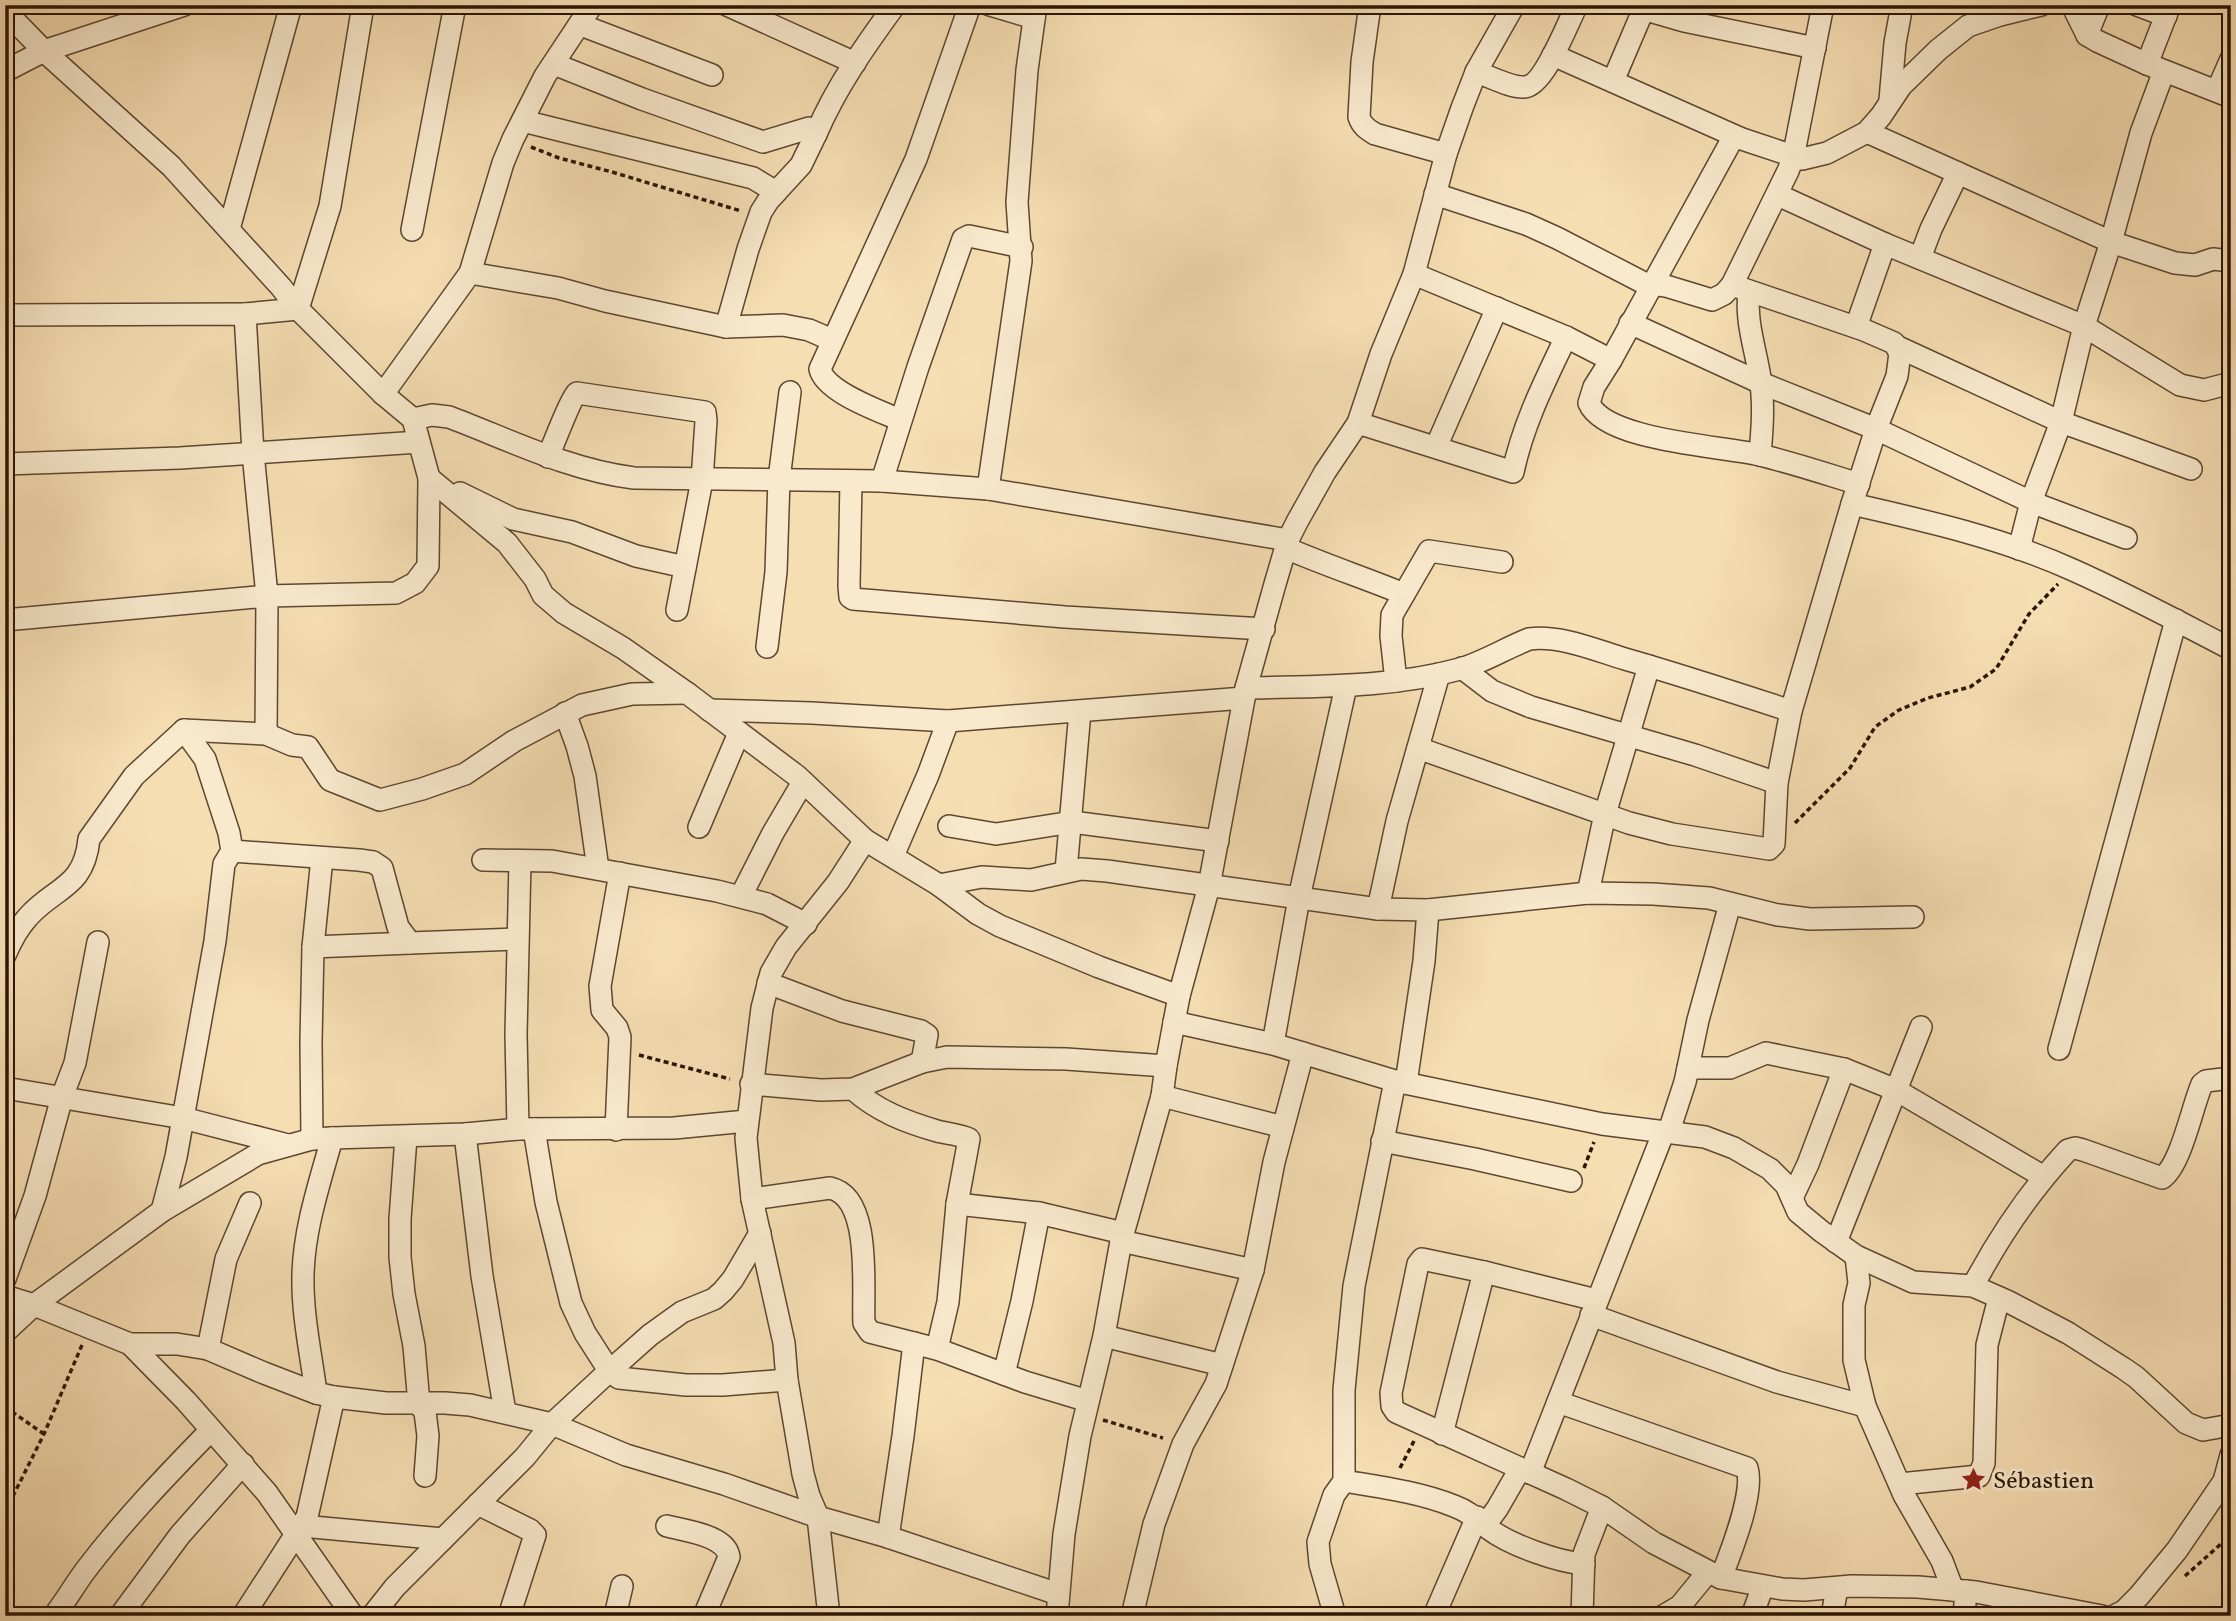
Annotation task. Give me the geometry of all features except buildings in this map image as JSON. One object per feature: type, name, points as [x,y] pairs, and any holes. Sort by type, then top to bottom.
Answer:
[{"type":"street","points":[[5,71],[44,51],[184,5]]},
{"type":"street","points":[[229,229],[291,5]]},
{"type":"street","points":[[298,309],[330,206],[363,5]]},
{"type":"street","points":[[412,230],[454,5]]},
{"type":"street","points":[[383,394],[470,272],[503,163],[518,130],[541,83],[592,5]]},
{"type":"street","points":[[727,5],[855,63]]},
{"type":"street","points":[[726,327],[748,249],[765,205],[801,165],[832,99],[895,5]]},
{"type":"street","points":[[900,420],[838,390],[827,382],[820,369],[916,159],[970,5]]},
{"type":"street","points":[[988,489],[1015,312],[1022,247],[1017,195],[1027,70],[1035,12],[990,5]]},
{"type":"street","points":[[1370,5],[1362,62],[1360,122],[1364,128],[1375,134],[1446,153]]},
{"type":"street","points":[[1057,1616],[1070,1491],[1086,1408],[1104,1336],[1122,1237],[1162,1096],[1179,996],[1209,886],[1245,693],[1287,544],[1307,501],[1357,423],[1381,354],[1414,274],[1446,153],[1476,72],[1514,5]]},
{"type":"street","points":[[1476,72],[1527,88],[1540,76],[1553,55],[1577,5]]},
{"type":"street","points":[[1760,455],[1763,414],[1761,383],[1741,288],[1793,158],[1823,5]]},
{"type":"street","points":[[1889,100],[1902,5]]},
{"type":"street","points":[[1553,55],[1734,136],[1793,158],[1810,158],[1827,153],[1867,132],[1901,86],[1938,50],[1968,26],[2041,5]]},
{"type":"street","points":[[2072,5],[2087,35],[2097,41],[2156,68],[2224,94],[2231,59]]},
{"type":"street","points":[[2087,35],[2099,5]]},
{"type":"street","points":[[2020,549],[2031,502],[2061,422],[2084,326],[2111,242],[2156,68],[2168,11],[2137,5]]},
{"type":"street","points":[[1612,81],[1642,13],[1646,10],[1684,21],[1815,48]]},
{"type":"street","points":[[5,11],[44,51],[171,166],[298,309],[383,394],[413,419],[429,478],[428,566],[415,583],[396,593],[267,596],[5,620]]},
{"type":"street","points":[[581,25],[712,75]]},
{"type":"street","points":[[554,64],[758,140],[767,141],[809,128],[816,134]]},
{"type":"street","points":[[518,130],[753,178],[776,192]]},
{"type":"street","points":[[1867,132],[2111,242],[2175,263],[2195,265],[2213,259],[2231,261]]},
{"type":"street","points":[[1734,136],[1594,387],[1589,403],[1594,412],[1603,419],[1642,434],[1760,455],[1944,526],[2020,549],[2072,569],[2231,649]]},
{"type":"street","points":[[1920,258],[1958,173]]},
{"type":"street","points":[[1435,194],[1526,224],[1593,255],[1633,279],[1712,300],[1741,288],[1856,327],[2061,422],[2190,468]]},
{"type":"street","points":[[1778,195],[1885,244],[2084,326],[2180,386],[2204,390],[2231,383]]},
{"type":"street","points":[[882,481],[900,420],[963,239],[969,236],[1022,247]]},
{"type":"street","points":[[1856,327],[1885,244]]},
{"type":"street","points":[[470,272],[558,288],[726,327],[783,324],[809,330],[832,340]]},
{"type":"street","points":[[1414,274],[1566,337],[1611,360]]},
{"type":"street","points":[[1436,447],[1497,308]]},
{"type":"street","points":[[5,314],[245,314],[298,309]]},
{"type":"street","points":[[245,314],[253,453],[267,596],[266,734]]},
{"type":"street","points":[[1630,323],[1761,383],[1876,429],[2031,502],[2126,538]]},
{"type":"street","points":[[1357,423],[1513,472],[1519,444],[1541,388],[1566,337]]},
{"type":"street","points":[[1418,748],[1629,823],[1703,839],[1769,849],[1774,844],[1777,783],[1791,711],[1876,429],[1897,376],[1900,353],[1898,347]]},
{"type":"street","points":[[767,647],[776,572],[779,479],[790,392]]},
{"type":"street","points":[[548,457],[572,397],[577,393],[694,409],[706,414],[702,480],[677,610]]},
{"type":"street","points":[[413,419],[432,415],[449,417],[548,457],[607,475],[702,480],[882,481],[988,489],[1287,544],[1328,566],[1404,594]]},
{"type":"street","points":[[5,464],[180,458],[419,442]]},
{"type":"street","points":[[429,478],[513,519],[572,532],[636,556],[685,567]]},
{"type":"street","points":[[429,478],[507,543],[546,598],[564,613],[623,648],[687,693],[803,782],[865,840],[1000,926],[1099,968],[1179,996]]},
{"type":"street","points":[[851,481],[849,586],[850,597],[853,599],[1065,617],[1264,629]]},
{"type":"street","points":[[1396,681],[1391,623],[1394,610],[1429,551],[1502,562]]},
{"type":"street","points":[[2059,1049],[2176,620]]},
{"type":"street","points":[[709,710],[948,721],[1080,711],[1245,693],[1396,681],[1462,668],[1530,639],[1539,638],[1587,648],[1725,688],[1791,711]]},
{"type":"street","points":[[1588,893],[1605,814],[1649,666]]},
{"type":"street","points":[[1462,668],[1492,691],[1506,698],[1558,716],[1750,772],[1777,783]]},
{"type":"street","points":[[1378,909],[1397,821],[1439,674]]},
{"type":"street","points":[[1273,1044],[1299,898],[1346,687]]},
{"type":"street","points":[[5,955],[15,934],[29,916],[74,881],[89,839],[134,776],[184,730],[266,734],[308,747],[330,780],[380,800],[465,774],[514,741],[582,705],[632,694],[687,693]]},
{"type":"street","points":[[1066,871],[1080,711]]},
{"type":"street","points":[[565,713],[585,776],[598,869]]},
{"type":"street","points":[[893,856],[948,721]]},
{"type":"street","points":[[162,1211],[176,1157],[215,941],[224,864],[232,851],[229,833],[205,759],[184,730]]},
{"type":"street","points":[[699,827],[739,733]]},
{"type":"street","points":[[741,896],[803,782]]},
{"type":"street","points":[[949,826],[996,834],[1072,821],[1218,841]]},
{"type":"street","points":[[829,1616],[818,1517],[803,1474],[787,1380],[784,1343],[752,1199],[747,1158],[747,1121],[768,984],[786,947],[851,863],[865,840]]},
{"type":"street","points":[[232,851],[359,860],[379,865],[398,927],[410,943]]},
{"type":"street","points":[[243,1616],[300,1530],[310,1508],[325,1395],[303,1292],[303,1272],[322,1138],[311,1042],[313,947],[322,858]]},
{"type":"street","points":[[483,860],[552,862],[741,896],[767,904],[806,923]]},
{"type":"street","points":[[520,861],[517,939],[526,1129],[571,1303],[585,1334],[610,1372],[619,1378],[686,1385],[787,1380]]},
{"type":"street","points":[[939,885],[982,877],[1031,880],[1081,869],[1378,909],[1428,910],[1588,893],[1709,898],[1778,915],[1810,919],[1913,917]]},
{"type":"street","points":[[616,1130],[619,1032],[602,1010],[600,986],[620,873]]},
{"type":"street","points":[[1433,1616],[1481,1521],[1497,1509],[1525,1471],[1558,1402],[1667,1131],[1688,1068],[1698,1020],[1730,904]]},
{"type":"street","points":[[1335,1616],[1318,1549],[1334,1494],[1344,1481],[1344,1390],[1354,1286],[1382,1141],[1400,1082],[1424,961],[1428,910]]},
{"type":"street","points":[[313,947],[517,939]]},
{"type":"street","points":[[5,1279],[35,1196],[62,1097],[75,1063],[98,942]]},
{"type":"street","points":[[768,984],[842,1011],[927,1034],[922,1062]]},
{"type":"street","points":[[1174,1022],[1273,1044],[1400,1082],[1602,1124],[1705,1137],[1757,1160],[1770,1169],[1786,1185],[1798,1212],[1856,1256],[1913,1282],[1973,1286],[2067,1333],[2123,1368],[2186,1423],[2203,1430],[2231,1425]]},
{"type":"street","points":[[1836,1242],[1921,1027]]},
{"type":"street","points":[[1132,1616],[1154,1524],[1189,1430],[1209,1400],[1253,1270],[1266,1198],[1303,1053]]},
{"type":"street","points":[[1688,1068],[1730,1068],[1766,1053],[1844,1069],[1896,1090],[2044,1177]]},
{"type":"street","points":[[751,1084],[821,1090],[853,1089],[922,1062],[947,1057],[1066,1059],[1166,1066]]},
{"type":"street","points":[[1792,1198],[1808,1164],[1844,1069]]},
{"type":"street","points":[[1973,1286],[2000,1235],[2068,1150],[2075,1148],[2162,1178],[2169,1174],[2178,1155],[2202,1084],[2206,1081],[2231,1079]]},
{"type":"street","points":[[5,1088],[183,1118],[290,1146]]},
{"type":"street","points":[[853,1089],[870,1104],[887,1113],[940,1132],[968,1138],[957,1204],[948,1302],[936,1349]]},
{"type":"street","points":[[1162,1096],[1283,1127]]},
{"type":"street","points":[[5,1332],[34,1306],[162,1211],[258,1154],[322,1138],[406,1137],[526,1129],[674,1128],[747,1121]]},
{"type":"street","points":[[465,1134],[482,1276],[505,1412]]},
{"type":"street","points":[[406,1137],[400,1207],[400,1257],[414,1346],[418,1404],[425,1412],[428,1436],[425,1476]]},
{"type":"street","points":[[1382,1141],[1571,1181]]},
{"type":"street","points":[[752,1199],[826,1188],[841,1192],[856,1215],[863,1244],[865,1328],[874,1334],[936,1349],[1086,1408]]},
{"type":"street","points":[[208,1349],[226,1259],[250,1203]]},
{"type":"street","points":[[957,1204],[1038,1213],[1253,1270]]},
{"type":"street","points":[[1004,1374],[1022,1301],[1038,1213]]},
{"type":"street","points":[[372,1616],[395,1587],[525,1457],[552,1424],[650,1335],[682,1312],[714,1298],[723,1291],[760,1233]]},
{"type":"street","points":[[1856,1256],[1859,1283],[1854,1305],[1854,1360],[1865,1406],[1907,1501],[1959,1591],[1964,1616]]},
{"type":"street","points":[[1865,1406],[1777,1382],[1594,1308],[1484,1272],[1422,1259],[1418,1264],[1391,1393],[1392,1406],[1396,1412],[1602,1507],[1654,1543],[1714,1576],[1763,1586],[1804,1590],[1852,1586],[1959,1591],[2102,1616]]},
{"type":"street","points":[[1442,1434],[1484,1272]]},
{"type":"street","points":[[5,1296],[130,1344],[177,1344],[208,1349],[325,1395],[370,1402],[445,1403],[505,1412],[552,1424],[626,1455],[724,1484],[1058,1594]]},
{"type":"street","points":[[1900,1484],[1979,1476],[1984,1463],[1987,1345],[1999,1298]]},
{"type":"street","points":[[1104,1336],[1222,1365]]},
{"type":"street","points":[[888,1537],[904,1436],[914,1343]]},
{"type":"street","points":[[130,1344],[186,1401],[300,1530],[353,1616]]},
{"type":"street","points":[[1558,1402],[1747,1468],[1748,1484],[1742,1513],[1714,1576],[1680,1606],[1663,1616]]},
{"type":"street","points":[[54,1616],[124,1523],[211,1430]]},
{"type":"street","points":[[2114,1616],[2124,1611],[2139,1596],[2177,1550],[2224,1481],[2231,1455]]},
{"type":"street","points":[[120,1616],[180,1535],[243,1464]]},
{"type":"street","points":[[1344,1481],[1441,1502],[1481,1521],[1493,1532],[1543,1555],[1584,1564]]},
{"type":"street","points":[[478,1504],[530,1530],[534,1535],[509,1616]]},
{"type":"street","points":[[1582,1616],[1584,1555],[1602,1507]]},
{"type":"street","points":[[667,1527],[710,1537],[728,1552],[729,1557],[704,1616]]},
{"type":"street","points":[[300,1530],[443,1539]]},
{"type":"street","points":[[615,1616],[622,1586]]},
{"type":"street","points":[[1752,1616],[1763,1586]]},
{"type":"street","points":[[1832,1616],[1837,1588]]},
{"type":"path","points":[[518,130],[559,158],[686,193],[760,217]]},
{"type":"path","points":[[1774,844],[1850,768],[1875,727],[1899,710],[1928,698],[1970,687],[1996,669],[2029,614],[2072,569]]},
{"type":"path","points":[[620,1050],[751,1084]]},
{"type":"path","points":[[1571,1181],[1581,1173],[1602,1124]]},
{"type":"path","points":[[9,1504],[44,1434],[89,1327]]},
{"type":"path","points":[[5,1407],[44,1434]]},
{"type":"path","points":[[1086,1408],[1183,1444]]},
{"type":"path","points":[[1390,1489],[1422,1424]]},
{"type":"place","name":"Sébastien","points":[[1973,1480]]}]
